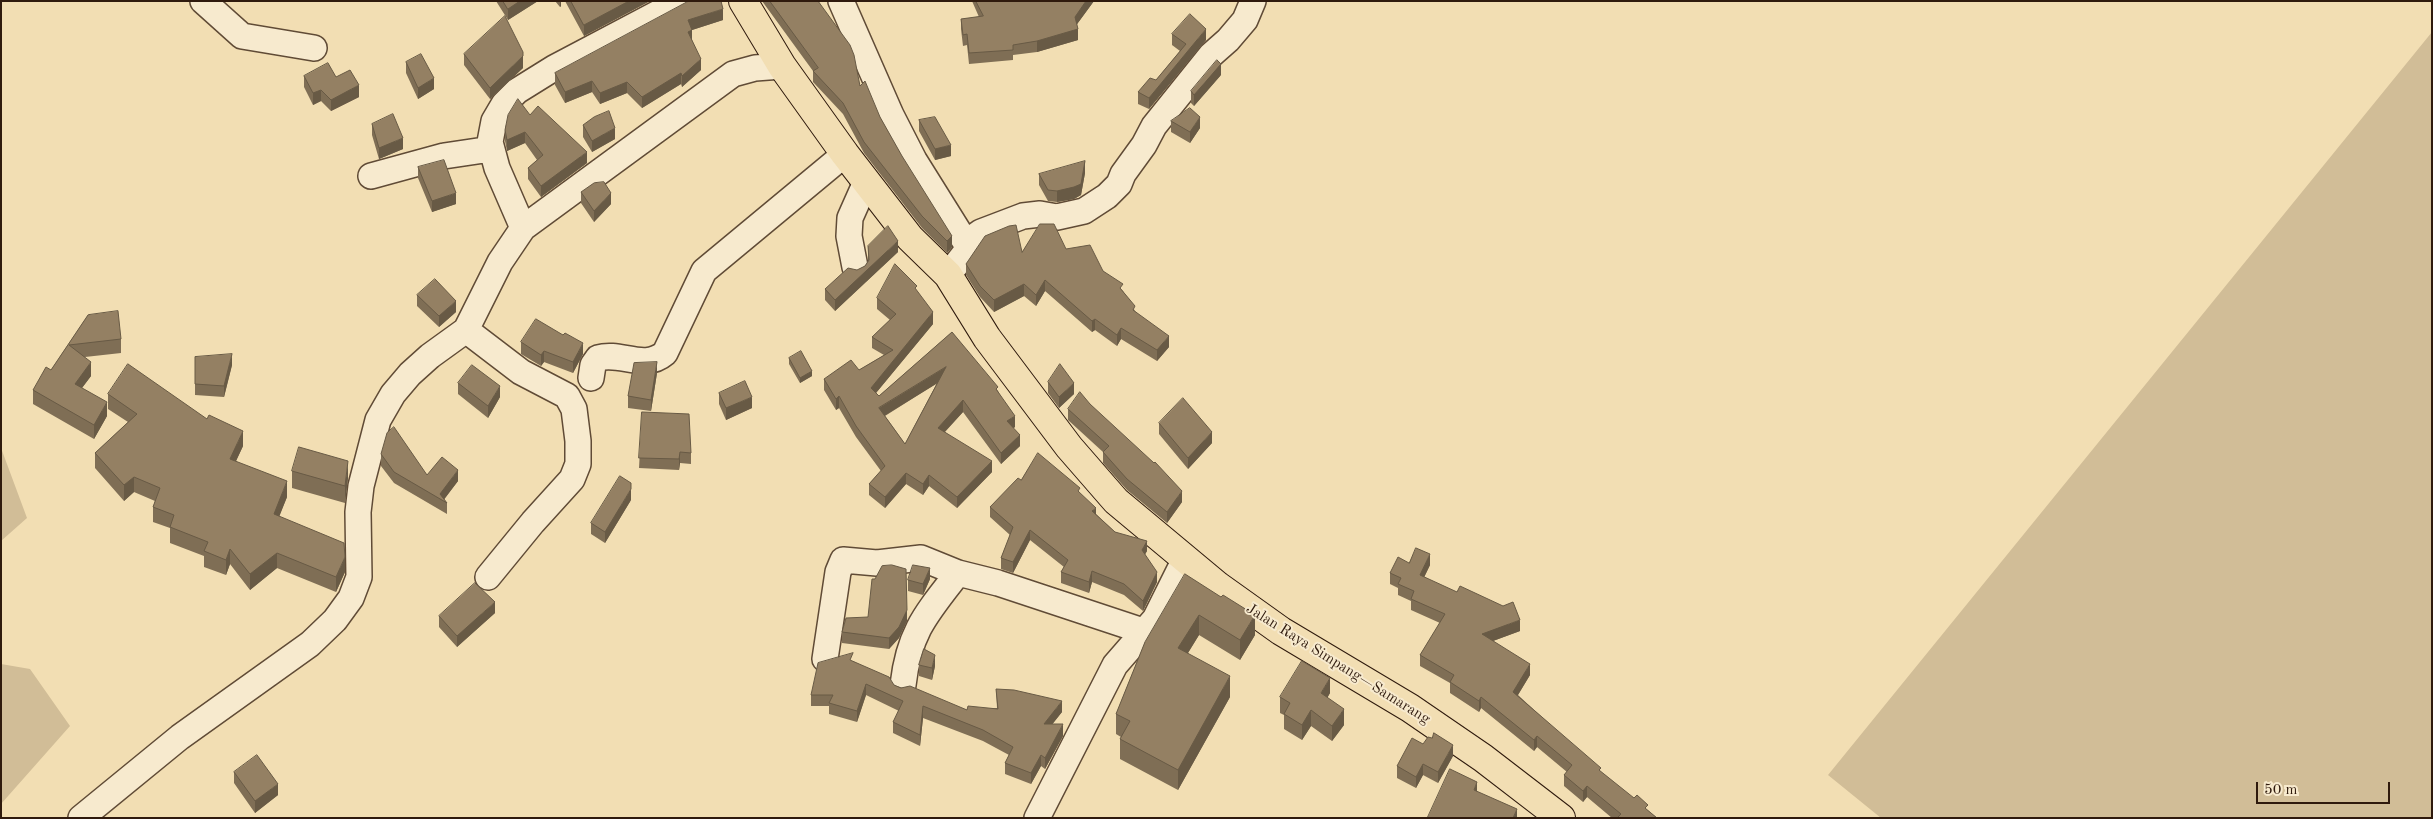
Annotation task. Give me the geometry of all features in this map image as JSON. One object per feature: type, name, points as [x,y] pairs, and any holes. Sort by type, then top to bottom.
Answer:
[{"type":"main road","name":"Jalan Raya Simpang—Samarang","points":[[742,1],[782,66],[845,154],[910,238],[948,275],[987,338],[1069,447],[1116,500],[1218,586],[1281,631],[1410,708],[1483,758],[1561,818]]},
{"type":"street","points":[[203,1],[242,36],[314,48]]},
{"type":"street","points":[[523,228],[490,149],[490,133],[494,121],[504,104],[517,91],[554,68],[681,1]]},
{"type":"street","points":[[841,1],[891,116],[914,160],[969,248]]},
{"type":"street","points":[[948,275],[969,248],[974,238],[992,226],[1028,215],[1057,216],[1084,211],[1107,196],[1119,184],[1122,174],[1144,145],[1154,126],[1211,55],[1228,40],[1244,20],[1253,1]]},
{"type":"street","points":[[81,818],[180,737],[310,644],[336,620],[351,598],[359,577],[358,512],[361,486],[378,420],[393,394],[410,374],[430,356],[466,330],[500,262],[523,228],[733,74],[755,68],[782,66]]},
{"type":"street","points":[[370,176],[444,156],[490,149]]},
{"type":"street","points":[[591,378],[593,365],[598,358],[612,357],[644,362],[657,359],[665,353],[699,281],[712,262],[845,154]]},
{"type":"street","points":[[855,267],[850,236],[850,218],[866,182]]},
{"type":"street","points":[[466,330],[521,372],[567,396],[574,409],[578,441],[578,464],[572,479],[533,522],[488,577]]},
{"type":"street","points":[[825,659],[838,572],[843,560],[877,563],[921,558],[958,574],[1006,586],[1146,632]]},
{"type":"street","points":[[1036,818],[1115,665],[1146,632],[1185,559]]},
{"type":"street","points":[[903,685],[907,654],[913,636],[958,574]]},
{"type":"shaded area","points":[[2432,32],[2432,818],[1881,818],[1828,775]]},
{"type":"shaded area","points":[[1,448],[27,518],[1,541]]},
{"type":"shaded area","points":[[1,664],[30,669],[70,726],[1,804]]},
{"type":"building","points":[[503,1],[520,1],[508,9]]},
{"type":"building","points":[[571,1],[629,1],[584,25]]},
{"type":"building","points":[[689,1],[721,1],[723,9],[688,20],[692,30],[688,32],[701,59],[682,76],[681,73],[642,97],[627,82],[600,93],[592,81],[565,92],[555,73]]},
{"type":"building","points":[[770,1],[818,1],[850,45],[854,55],[860,86],[865,81],[880,117],[952,236],[947,241],[922,216],[864,142],[843,103],[813,71],[818,68]]},
{"type":"building","points":[[976,1],[1086,1],[1075,17],[1078,29],[1037,41],[1013,45],[1013,50],[969,53],[967,34],[963,35],[961,19],[983,16]]},
{"type":"building","points":[[1190,14],[1206,29],[1149,98],[1138,92],[1150,78],[1156,80],[1186,44],[1172,34]]},
{"type":"building","points":[[505,16],[523,52],[523,56],[490,88],[464,54]]},
{"type":"building","points":[[421,54],[434,78],[418,88],[406,62]]},
{"type":"building","points":[[1217,60],[1221,64],[1194,95],[1191,91]]},
{"type":"building","points":[[328,63],[336,77],[350,70],[359,85],[331,100],[321,90],[313,93],[304,76]]},
{"type":"building","points":[[518,99],[530,115],[538,106],[587,152],[541,186],[528,168],[543,155],[525,132],[507,140],[505,130],[508,115]]},
{"type":"building","points":[[1190,108],[1200,117],[1190,132],[1171,121]]},
{"type":"building","points":[[609,111],[615,128],[592,141],[583,125],[594,117]]},
{"type":"building","points":[[393,114],[403,138],[379,148],[372,124]]},
{"type":"building","points":[[935,117],[951,145],[935,149],[919,120]]},
{"type":"building","points":[[444,160],[456,193],[432,201],[418,167]]},
{"type":"building","points":[[1085,161],[1081,184],[1074,187],[1057,191],[1048,190],[1039,174]]},
{"type":"building","points":[[604,182],[611,193],[594,211],[581,192],[594,183]]},
{"type":"building","points":[[1040,224],[1054,224],[1066,249],[1090,245],[1103,271],[1123,284],[1120,288],[1135,306],[1133,310],[1169,336],[1157,350],[1121,328],[1117,335],[1095,319],[1092,321],[1045,280],[1036,295],[1024,284],[994,300],[980,286],[966,264],[985,236],[1016,225],[1022,252]]},
{"type":"building","points":[[888,226],[898,241],[835,300],[825,289],[848,268],[857,270],[865,266],[869,260],[868,246]]},
{"type":"building","points":[[895,264],[917,286],[915,288],[933,312],[871,388],[879,396],[952,332],[998,387],[996,389],[1015,416],[1007,421],[1020,435],[1001,453],[963,400],[938,428],[992,461],[957,497],[929,475],[923,484],[906,473],[885,497],[869,484],[885,466],[856,426],[839,396],[836,399],[824,379],[851,360],[859,370],[893,350],[872,337],[896,314],[877,298]],"holes":[[[946,367],[905,444],[879,408]]]},
{"type":"building","points":[[435,279],[456,301],[439,316],[417,295]]},
{"type":"building","points":[[118,311],[121,339],[69,345],[91,362],[75,384],[107,402],[94,425],[33,390],[46,367],[51,370],[88,315]]},
{"type":"building","points":[[536,319],[563,335],[565,333],[583,343],[573,362],[544,351],[541,355],[521,342]]},
{"type":"building","points":[[801,351],[812,371],[800,378],[789,358]]},
{"type":"building","points":[[232,354],[224,386],[195,384],[195,357]]},
{"type":"building","points":[[657,362],[651,400],[628,396],[634,363]]},
{"type":"building","points":[[128,364],[207,419],[209,415],[243,431],[230,459],[287,481],[274,514],[344,543],[345,557],[336,577],[277,553],[250,574],[230,549],[226,560],[204,551],[208,542],[170,527],[174,515],[153,507],[160,488],[134,477],[124,485],[95,453],[137,414],[108,394]]},
{"type":"building","points":[[1060,364],[1074,383],[1059,397],[1048,382]]},
{"type":"building","points":[[472,365],[500,386],[488,406],[458,383]]},
{"type":"building","points":[[745,381],[752,397],[726,408],[719,393]]},
{"type":"building","points":[[1080,392],[1090,404],[1155,462],[1182,491],[1167,512],[1127,479],[1103,452],[1109,446],[1068,409]]},
{"type":"building","points":[[1183,398],[1212,432],[1188,458],[1159,423]]},
{"type":"building","points":[[642,412],[689,414],[691,453],[680,452],[679,459],[639,458]]},
{"type":"building","points":[[394,427],[427,475],[442,457],[458,470],[440,494],[447,503],[394,472],[381,454],[387,433]]},
{"type":"building","points":[[299,447],[348,461],[345,486],[292,471]]},
{"type":"building","points":[[1038,453],[1080,488],[1078,491],[1096,508],[1092,511],[1115,532],[1147,541],[1142,550],[1157,572],[1143,601],[1124,584],[1092,571],[1089,582],[1061,572],[1068,560],[1030,530],[1013,562],[1001,558],[1013,527],[990,507],[1018,478],[1021,480]]},
{"type":"building","points":[[620,476],[631,483],[631,489],[605,532],[591,523]]},
{"type":"building","points":[[1416,548],[1430,554],[1420,575],[1457,592],[1460,586],[1503,606],[1513,602],[1520,620],[1482,634],[1530,664],[1513,692],[1601,768],[1599,770],[1634,798],[1637,795],[1648,805],[1645,808],[1657,818],[1617,818],[1621,814],[1587,786],[1583,791],[1564,775],[1572,765],[1537,736],[1534,740],[1481,697],[1479,701],[1450,682],[1454,675],[1420,655],[1445,614],[1411,599],[1414,591],[1398,584],[1401,578],[1390,573],[1398,557],[1409,563]]},
{"type":"building","points":[[892,565],[906,569],[907,610],[899,627],[889,638],[842,632],[846,618],[868,617],[872,579],[875,579],[882,566]]},
{"type":"building","points":[[913,565],[930,568],[923,584],[908,580]]},
{"type":"building","points":[[1185,574],[1221,597],[1223,595],[1255,615],[1240,640],[1199,615],[1178,648],[1230,676],[1178,770],[1120,739],[1130,721],[1116,714],[1145,642]]},
{"type":"building","points":[[475,583],[495,602],[457,636],[439,616]]},
{"type":"building","points":[[924,649],[935,655],[932,668],[919,665]]},
{"type":"building","points":[[853,653],[850,660],[889,677],[894,685],[901,688],[910,686],[967,710],[968,706],[998,709],[996,689],[1014,690],[1062,701],[1044,724],[1063,724],[1045,758],[1041,755],[1031,773],[1005,763],[1013,747],[983,730],[923,706],[920,735],[893,722],[903,701],[866,684],[857,711],[829,703],[833,695],[811,695],[818,663]]},
{"type":"building","points":[[1302,661],[1330,678],[1321,693],[1344,709],[1332,726],[1311,710],[1302,725],[1284,714],[1290,703],[1280,697]]},
{"type":"building","points":[[1434,733],[1453,745],[1438,772],[1423,764],[1416,777],[1397,766],[1412,738],[1423,744],[1428,737],[1432,738]]},
{"type":"building","points":[[257,755],[278,784],[255,801],[234,772]]},
{"type":"building","points":[[1450,769],[1477,782],[1474,790],[1517,809],[1513,818],[1428,817]]}]
